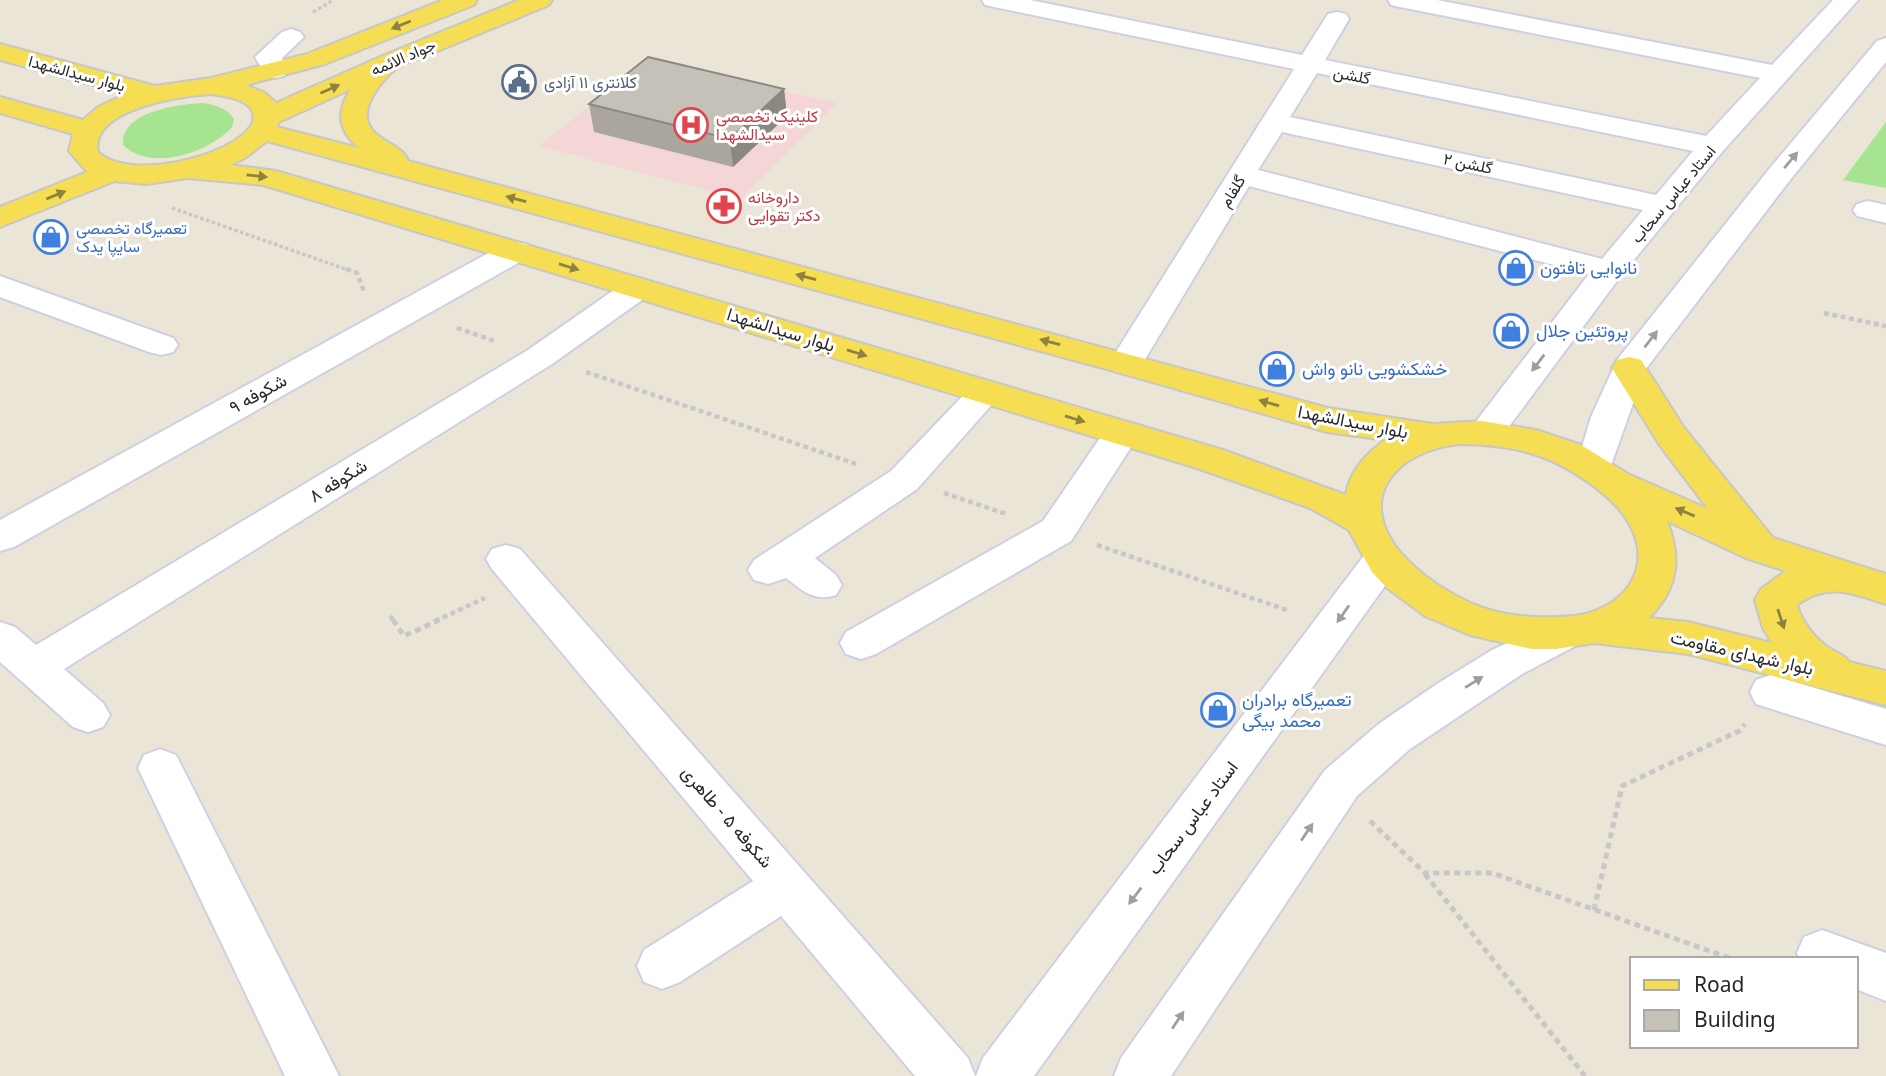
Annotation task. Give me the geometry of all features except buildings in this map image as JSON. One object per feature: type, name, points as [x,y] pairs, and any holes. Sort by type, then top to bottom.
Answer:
[{"type":"main road","name":"جواد الائمه","points":[[211,86],[316,59],[465,0]]},
{"type":"main road","name":"جواد الائمه","points":[[189,170],[234,153],[265,124],[389,62],[540,0]]},
{"type":"main road","name":"بلوار سیدالشهدا","points":[[0,52],[154,94]]},
{"type":"main road","points":[[389,62],[362,89],[351,110],[355,128],[388,156],[418,172]]},
{"type":"main road","points":[[36,174],[87,143],[104,116],[154,94],[211,86],[235,89],[253,95],[265,104],[265,124]]},
{"type":"main road","points":[[0,105],[87,143],[94,165],[112,172],[161,174],[189,170]]},
{"type":"main road","name":"بلوار سیدالشهدا","points":[[265,124],[418,172],[1126,363],[1326,420],[1431,435]]},
{"type":"main road","name":"بلوار سیدالشهدا","points":[[189,170],[266,177],[1210,459],[1323,499],[1374,540]]},
{"type":"main road","points":[[0,218],[112,172]]},
{"type":"main road","points":[[1629,368],[1651,408],[1680,450],[1760,548]]},
{"type":"main road","points":[[1604,475],[1637,505],[1652,530],[1658,554],[1656,578],[1644,599],[1624,616],[1580,631],[1527,633],[1490,626],[1455,613],[1426,597],[1402,579],[1374,540],[1362,503],[1366,485],[1375,468],[1389,454],[1408,443],[1431,435],[1486,432],[1549,445],[1604,475],[1760,548],[1886,589]]},
{"type":"main road","points":[[1842,576],[1801,581],[1775,600],[1783,628],[1814,660],[1874,685]]},
{"type":"main road","name":"بلوار شهدای مقاومت","points":[[1580,631],[1688,638],[1874,685]]},
{"type":"street","name":"گلشن","points":[[994,0],[1308,66],[1712,146]]},
{"type":"street","points":[[1400,0],[1780,74]]},
{"type":"street","name":"استاد عباس سحاب","points":[[1486,432],[1609,270],[1712,146],[1846,0]]},
{"type":"street","name":"گلفام","points":[[1126,363],[1338,19]]},
{"type":"street","points":[[275,70],[268,57],[291,37]]},
{"type":"street","points":[[1604,475],[1609,417],[1629,368],[1780,174],[1886,46]]},
{"type":"street","name":"گلشن ۲","points":[[1274,122],[1663,205]]},
{"type":"street","points":[[1241,175],[1609,270]]},
{"type":"street","name":"شکوفه ۹","points":[[0,537],[516,251]]},
{"type":"street","points":[[0,286],[161,345]]},
{"type":"street","name":"شکوفه ۸","points":[[33,668],[540,357],[638,288]]},
{"type":"street","points":[[822,585],[777,564],[904,480],[986,392]]},
{"type":"street","points":[[861,643],[1057,531],[1122,433]]},
{"type":"street","name":"استاد عباس سحاب","points":[[1002,1076],[1334,626],[1374,540]]},
{"type":"street","name":"شکوفه ۵ - طاهری","points":[[515,570],[948,1076]]},
{"type":"street","points":[[1140,1076],[1341,783],[1395,736],[1452,696],[1507,662],[1580,631]]},
{"type":"street","points":[[0,638],[88,715]]},
{"type":"street","points":[[1771,692],[1886,727]]},
{"type":"street","points":[[160,768],[313,1076]]},
{"type":"street","points":[[662,966],[786,886]]},
{"type":"street","points":[[1858,966],[1886,977]]},
{"type":"path","points":[[168,206],[357,273],[366,298],[1334,626]]},
{"type":"path","points":[[1824,313],[1886,326]]},
{"type":"path","points":[[390,616],[404,636],[515,570]]},
{"type":"path","points":[[1594,910],[1622,786],[1739,731]]},
{"type":"path","points":[[1341,783],[1377,830],[1425,873],[1585,1076]]},
{"type":"path","points":[[1425,873],[1492,873],[1726,957]]},
{"type":"shaded area","name":"کلینیک تخصصی سیدالشهدا","points":[[650,60],[837,103],[741,199],[538,146]]},
{"type":"green space","points":[[204,103],[224,109],[234,119],[232,127],[209,145],[179,156],[164,158],[135,153],[123,145],[125,133],[131,124],[141,117],[167,108]]},
{"type":"green space","points":[[1886,122],[1886,188],[1843,180]]},
{"type":"place","name":"کلانتری ۱۱ آزادی","points":[[519,82]]},
{"type":"place","name":"کلینیک تخصصی سیدالشهدا","points":[[691,125]]},
{"type":"place","name":"داروخانه دکتر تقوایی","points":[[724,206]]},
{"type":"place","name":"تعمیرگاه تخصصی سایپا یدک","points":[[51,237]]},
{"type":"place","name":"نانوایی تافتون","points":[[1516,268]]},
{"type":"place","name":"پروتئین جلال","points":[[1511,331]]},
{"type":"place","name":"خشکشویی نانو واش","points":[[1277,369]]},
{"type":"place","name":"تعمیرگاه برادران محمد بیگی","points":[[1218,710]]}]
